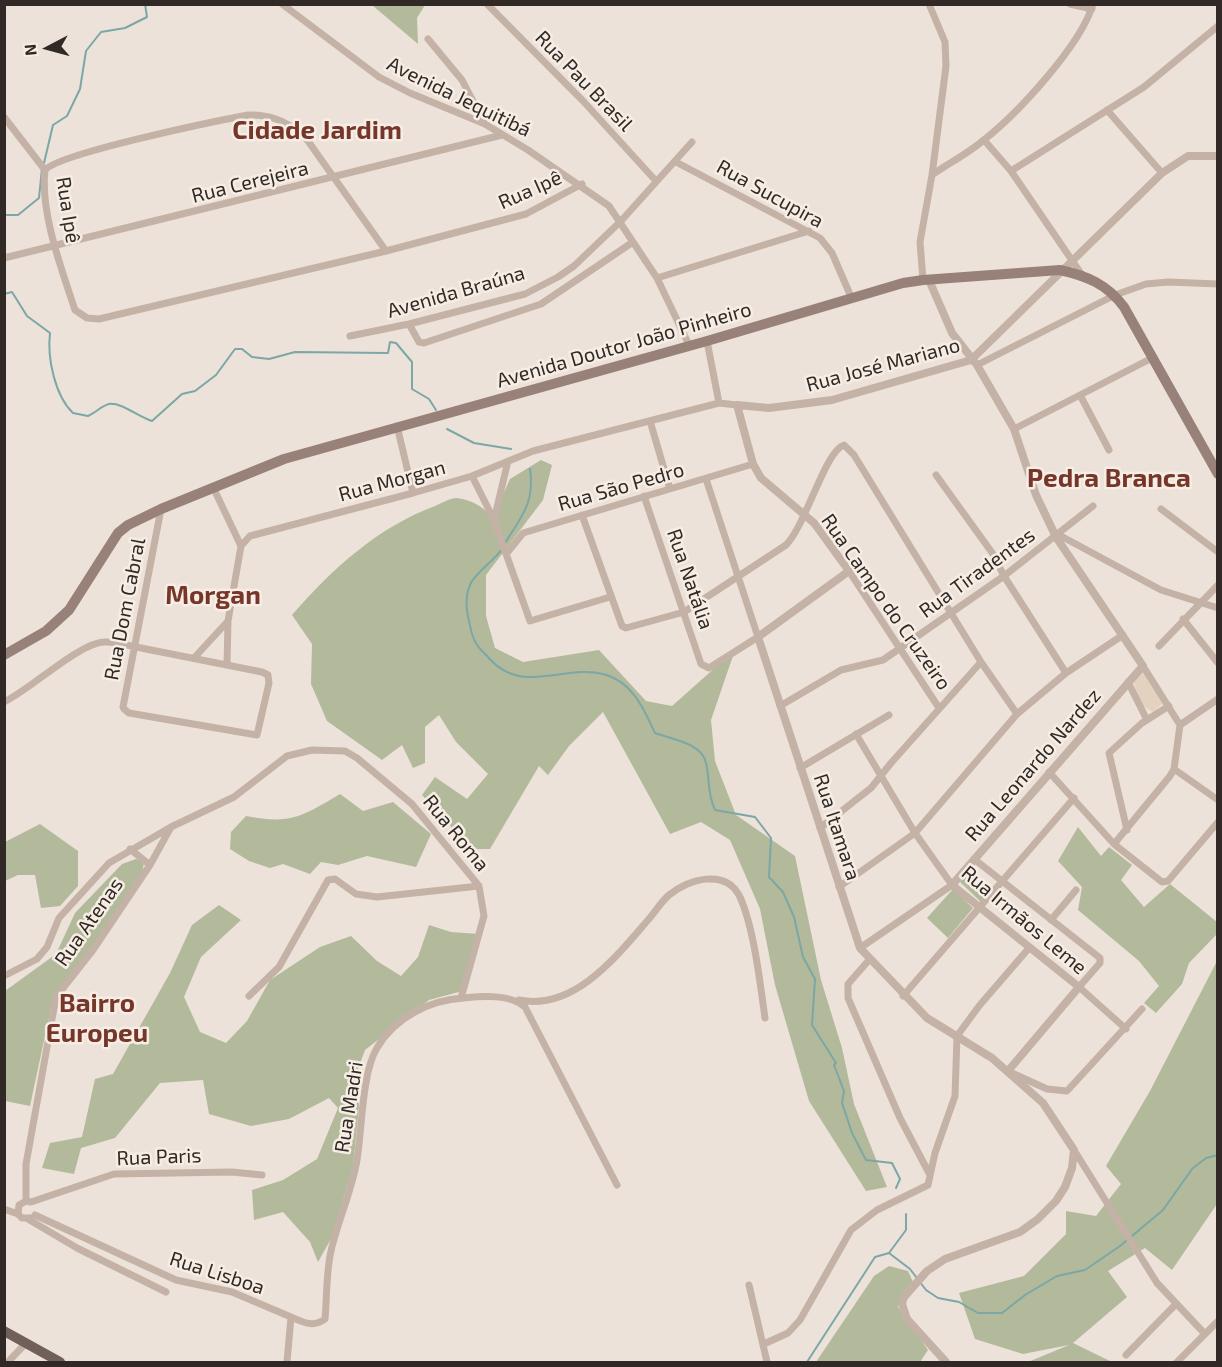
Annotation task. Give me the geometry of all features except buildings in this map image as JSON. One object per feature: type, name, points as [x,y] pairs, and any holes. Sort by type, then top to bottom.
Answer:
[{"type":"main road","name":"Avenida Doutor João Pinheiro","points":[[4,655],[46,631],[69,610],[118,533],[128,525],[161,509],[213,487],[284,459],[707,341],[903,283],[1060,270],[1083,275],[1101,284],[1115,295],[1218,474]]},
{"type":"main road","points":[[4,1331],[60,1362]]},
{"type":"street","name":"Avenida Jequitibá","points":[[282,4],[379,77],[410,93],[485,124],[582,184],[609,206],[657,278],[688,345]]},
{"type":"street","name":"Rua Pau Brasil","points":[[488,4],[584,102],[656,181]]},
{"type":"street","points":[[929,4],[940,25],[946,52],[932,175],[920,242],[926,280],[943,316],[1014,429],[1036,495],[1057,536],[1180,725],[1174,769],[1114,844]]},
{"type":"street","points":[[932,175],[984,140],[1047,75],[1072,45],[1093,7],[1070,4]]},
{"type":"street","points":[[1011,171],[1144,87],[1218,26]]},
{"type":"street","points":[[428,39],[462,80],[485,124]]},
{"type":"street","points":[[1107,110],[1162,173]]},
{"type":"street","name":"Rua Ipê","points":[[386,250],[303,134],[284,121],[265,115],[230,118],[102,149],[58,161],[45,170],[47,207],[55,245],[75,310],[87,318],[99,320],[386,250],[526,214],[582,184]]},
{"type":"street","points":[[4,117],[45,170]]},
{"type":"street","name":"Rua Cerejeira","points":[[4,258],[502,135]]},
{"type":"street","points":[[984,140],[1011,171],[1083,275]]},
{"type":"street","name":"Avenida Braúna","points":[[350,336],[409,324],[525,294],[574,266],[621,221],[692,142]]},
{"type":"street","name":"Rua José Mariano","points":[[554,446],[719,403],[769,408],[832,400],[974,362],[984,347],[1060,270],[1162,173],[1188,156],[1218,156]]},
{"type":"street","name":"Rua Sucupira","points":[[676,162],[820,238],[832,253],[852,299]]},
{"type":"street","points":[[657,278],[809,231]]},
{"type":"street","points":[[409,324],[419,342],[424,343],[529,307],[550,299],[633,242]]},
{"type":"street","points":[[974,362],[991,358],[1115,295],[1156,282],[1218,284]]},
{"type":"street","points":[[525,294],[529,307]]},
{"type":"street","points":[[707,341],[719,403]]},
{"type":"street","points":[[984,347],[991,358]]},
{"type":"street","points":[[1014,429],[1152,358]]},
{"type":"street","points":[[1080,395],[1108,450]]},
{"type":"street","points":[[737,405],[753,464]]},
{"type":"street","points":[[650,421],[670,489]]},
{"type":"street","points":[[397,426],[413,493]]},
{"type":"street","points":[[582,515],[610,597],[622,626],[626,628],[684,612],[740,578],[786,545],[798,531],[831,456],[842,445],[847,447],[953,612],[981,662],[1017,714]]},
{"type":"street","name":"Rua Morgan","points":[[240,546],[250,536],[471,476],[554,446]]},
{"type":"street","points":[[494,520],[508,461]]},
{"type":"street","name":"Rua São Pedro","points":[[507,554],[523,533],[753,464]]},
{"type":"street","name":"Rua Campo do Cruzeiro","points":[[753,464],[765,483],[806,515],[849,571],[939,708]]},
{"type":"street","points":[[936,475],[993,554],[1004,576],[1066,673]]},
{"type":"street","points":[[471,476],[494,520],[530,621],[610,597]]},
{"type":"street","name":"Rua Itamara","points":[[706,479],[860,948],[903,996],[932,1022],[957,1036],[1008,1072],[1048,1109],[1074,1150]]},
{"type":"street","points":[[4,702],[22,693],[84,648],[102,642],[227,665],[228,621],[240,546],[213,487]]},
{"type":"street","name":"Rua Natália","points":[[644,496],[701,664],[709,668],[758,637]]},
{"type":"street","name":"Rua Tiradentes","points":[[780,706],[841,670],[877,662],[901,647],[1004,576],[1093,506]]},
{"type":"street","name":"Rua Dom Cabral","points":[[161,509],[123,707],[129,713],[252,736],[257,735],[270,677],[262,672],[227,665]]},
{"type":"street","points":[[1161,509],[1218,552]]},
{"type":"street","points":[[1057,536],[1161,590],[1218,608]]},
{"type":"street","points":[[758,637],[849,571]]},
{"type":"street","points":[[1159,646],[1198,602],[1218,585]]},
{"type":"street","points":[[1183,619],[1218,663]]},
{"type":"street","points":[[194,658],[228,621]]},
{"type":"street","points":[[839,887],[915,833],[1017,714],[1066,673],[1123,635]]},
{"type":"street","points":[[820,828],[882,777],[891,763],[981,662]]},
{"type":"street","name":"Rua Leonardo Nardez","points":[[860,948],[952,885],[1143,666]]},
{"type":"street","points":[[1128,682],[1147,720]]},
{"type":"street","points":[[1180,725],[1218,699]]},
{"type":"street","points":[[1126,830],[1109,753],[1147,720],[1169,706]]},
{"type":"street","points":[[800,768],[889,715]]},
{"type":"street","name":"Rua Irmãos Leme","points":[[856,734],[915,833],[952,885],[1079,987],[1126,1029]]},
{"type":"street","name":"Rua Roma","points":[[171,827],[234,797],[287,756],[312,750],[345,751],[357,758],[412,804],[479,886],[484,915],[460,998]]},
{"type":"street","points":[[1174,769],[1218,801]]},
{"type":"street","points":[[1049,772],[1114,844],[1162,882],[1168,881],[1218,822]]},
{"type":"street","points":[[903,996],[1074,798]]},
{"type":"street","points":[[4,976],[37,959],[47,947],[59,918],[104,868],[130,849],[171,827]]},
{"type":"street","name":"Rua Atenas","points":[[29,1202],[26,1164],[56,997],[93,950],[150,865],[171,827]]},
{"type":"street","points":[[130,849],[150,865]]},
{"type":"street","points":[[974,859],[1101,960],[1008,1072],[1047,1089],[1064,1093],[1126,1029],[1142,1009]]},
{"type":"street","points":[[249,996],[279,967],[290,951],[326,882],[335,879],[356,894],[377,897],[479,886]]},
{"type":"street","name":"Rua Madri","points":[[291,1317],[310,1324],[318,1324],[325,1319],[330,1253],[357,1161],[369,1071],[375,1050],[387,1033],[413,1013],[437,1002],[460,998],[517,999],[534,1003],[547,1001],[577,988],[610,962],[667,896],[683,885],[703,879],[721,879],[740,896],[758,972],[765,1017]]},
{"type":"street","points":[[1051,920],[1076,890]]},
{"type":"street","points":[[764,1344],[788,1333],[800,1320],[851,1230],[878,1210],[928,1185],[956,1096],[957,1036],[979,1006],[1029,948]]},
{"type":"street","points":[[869,960],[848,984],[848,998],[900,1118],[930,1175]]},
{"type":"street","points":[[517,999],[525,1006],[582,1121],[617,1185]]},
{"type":"street","points":[[1074,1150],[1157,1283],[1204,1334]]},
{"type":"street","points":[[946,1362],[921,1336],[903,1310],[903,1300],[927,1271],[945,1259],[1020,1232],[1038,1219],[1065,1187],[1072,1168],[1074,1150]]},
{"type":"street","name":"Rua Paris","points":[[29,1202],[114,1174],[221,1172],[262,1175]]},
{"type":"street","points":[[18,1214],[19,1205],[29,1202],[35,1208],[31,1217]]},
{"type":"street","name":"Rua Lisboa","points":[[4,1209],[31,1217],[176,1280],[232,1292],[291,1317]]},
{"type":"street","name":"Rua Lisboa","points":[[31,1217],[77,1248],[166,1293]]},
{"type":"street","points":[[749,1285],[767,1362]]},
{"type":"street","points":[[1126,1355],[1175,1305]]},
{"type":"street","points":[[287,1362],[291,1317]]},
{"type":"street","points":[[1177,1362],[1218,1321]]},
{"type":"street","points":[[8,1362],[26,1343]]},
{"type":"green space","points":[[372,5],[425,5],[417,18],[418,44]]},
{"type":"green space","points":[[541,460],[552,465],[543,500],[486,575],[486,616],[495,648],[523,662],[599,650],[646,701],[672,706],[735,650],[711,720],[715,761],[736,815],[795,856],[821,980],[842,1048],[854,1104],[887,1187],[866,1191],[809,1101],[775,985],[760,909],[730,840],[701,822],[670,834],[603,712],[569,746],[548,775],[539,766],[490,849],[471,849],[422,795],[435,777],[467,799],[488,774],[456,742],[439,715],[425,727],[425,763],[413,768],[402,745],[382,760],[327,721],[311,684],[312,644],[292,615],[357,551],[394,525],[414,515],[457,498],[477,504],[493,517],[510,479]]},
{"type":"green space","points":[[340,794],[363,811],[393,802],[431,834],[416,867],[367,856],[338,865],[321,862],[310,874],[283,864],[270,868],[249,861],[230,849],[231,832],[246,816],[261,819],[296,817]]},
{"type":"green space","points":[[40,824],[78,851],[78,886],[60,906],[41,908],[35,875],[18,875],[5,881],[5,842]]},
{"type":"green space","points":[[1078,827],[1101,856],[1109,847],[1132,865],[1121,880],[1144,907],[1170,884],[1217,922],[1217,934],[1189,963],[1182,984],[1156,1013],[1144,1003],[1159,986],[1139,961],[1078,910],[1082,887],[1058,861]]},
{"type":"green space","points":[[136,859],[144,862],[142,875],[52,1003],[30,1106],[5,1101],[5,991],[56,954],[75,913],[122,864]]},
{"type":"green space","points":[[970,871],[994,890],[981,902],[960,882]]},
{"type":"green space","points":[[953,889],[973,908],[948,938],[927,918]]},
{"type":"green space","points":[[219,905],[241,920],[201,957],[184,997],[200,1032],[226,1043],[247,1021],[270,980],[320,947],[351,936],[377,961],[401,976],[418,957],[429,925],[451,932],[479,934],[466,990],[429,1000],[365,1050],[355,1077],[359,1106],[353,1167],[332,1237],[318,1262],[310,1242],[283,1212],[254,1220],[252,1190],[283,1180],[317,1159],[338,1108],[329,1098],[289,1119],[251,1126],[209,1114],[203,1080],[160,1083],[115,1138],[81,1148],[74,1174],[42,1168],[50,1143],[82,1137],[95,1079],[113,1074],[170,973],[192,925]]},
{"type":"green space","points":[[1217,961],[1217,1204],[1172,1270],[1145,1248],[1108,1271],[1127,1297],[1073,1343],[1112,1362],[1028,1362],[1069,1345],[1023,1354],[975,1339],[959,1293],[1024,1276],[1066,1234],[1066,1211],[1096,1216],[1121,1184],[1106,1166],[1150,1091]]},
{"type":"green space","points":[[889,1266],[908,1271],[913,1282],[904,1291],[898,1307],[928,1350],[920,1362],[816,1362],[874,1276]]},
{"type":"shaded area","points":[[1144,672],[1163,703],[1153,712],[1142,705],[1134,683]]},
{"type":"waterway","points":[[44,163],[53,125],[67,116],[80,89],[86,51],[101,32],[125,28],[147,17],[145,4]]},
{"type":"waterway","points":[[4,215],[18,215],[39,198],[42,168]]},
{"type":"waterway","points":[[4,294],[12,292],[27,316],[50,333],[51,365],[57,387],[61,397],[73,413],[88,416],[109,404],[114,404],[152,421],[182,394],[195,391],[216,375],[235,349],[242,349],[252,357],[269,359],[295,352],[388,353],[390,342],[396,343],[412,362],[412,389],[429,399],[436,410]]},
{"type":"waterway","points":[[447,429],[474,443],[511,449]]},
{"type":"waterway","points":[[505,543],[529,500],[530,469]]},
{"type":"waterway","points":[[503,548],[476,576],[468,591],[467,610],[470,628],[482,651],[500,668],[514,675],[543,677],[588,672],[603,674],[622,683],[636,697],[655,733],[692,746],[703,756],[715,810],[755,817],[771,838],[769,877],[783,892],[794,917],[803,957],[815,979],[812,1025],[836,1063],[834,1065],[844,1091],[842,1103],[852,1133],[866,1160],[892,1163],[900,1179],[896,1188]]},
{"type":"waterway","points":[[807,1362],[875,1257],[889,1253],[910,1269],[926,1290],[938,1298],[959,1302],[978,1313],[1002,1313],[1025,1295],[1057,1276],[1085,1270],[1120,1246],[1163,1210],[1192,1169],[1206,1158],[1218,1155]]},
{"type":"waterway","points":[[889,1253],[906,1230],[906,1214]]},
{"type":"district","name":"Cidade Jardim","points":[[317,130]]},
{"type":"district","name":"Pedra Branca","points":[[1109,478]]},
{"type":"district","name":"Morgan","points":[[213,595]]},
{"type":"district","name":"Bairro Europeu","points":[[97,1018]]}]
